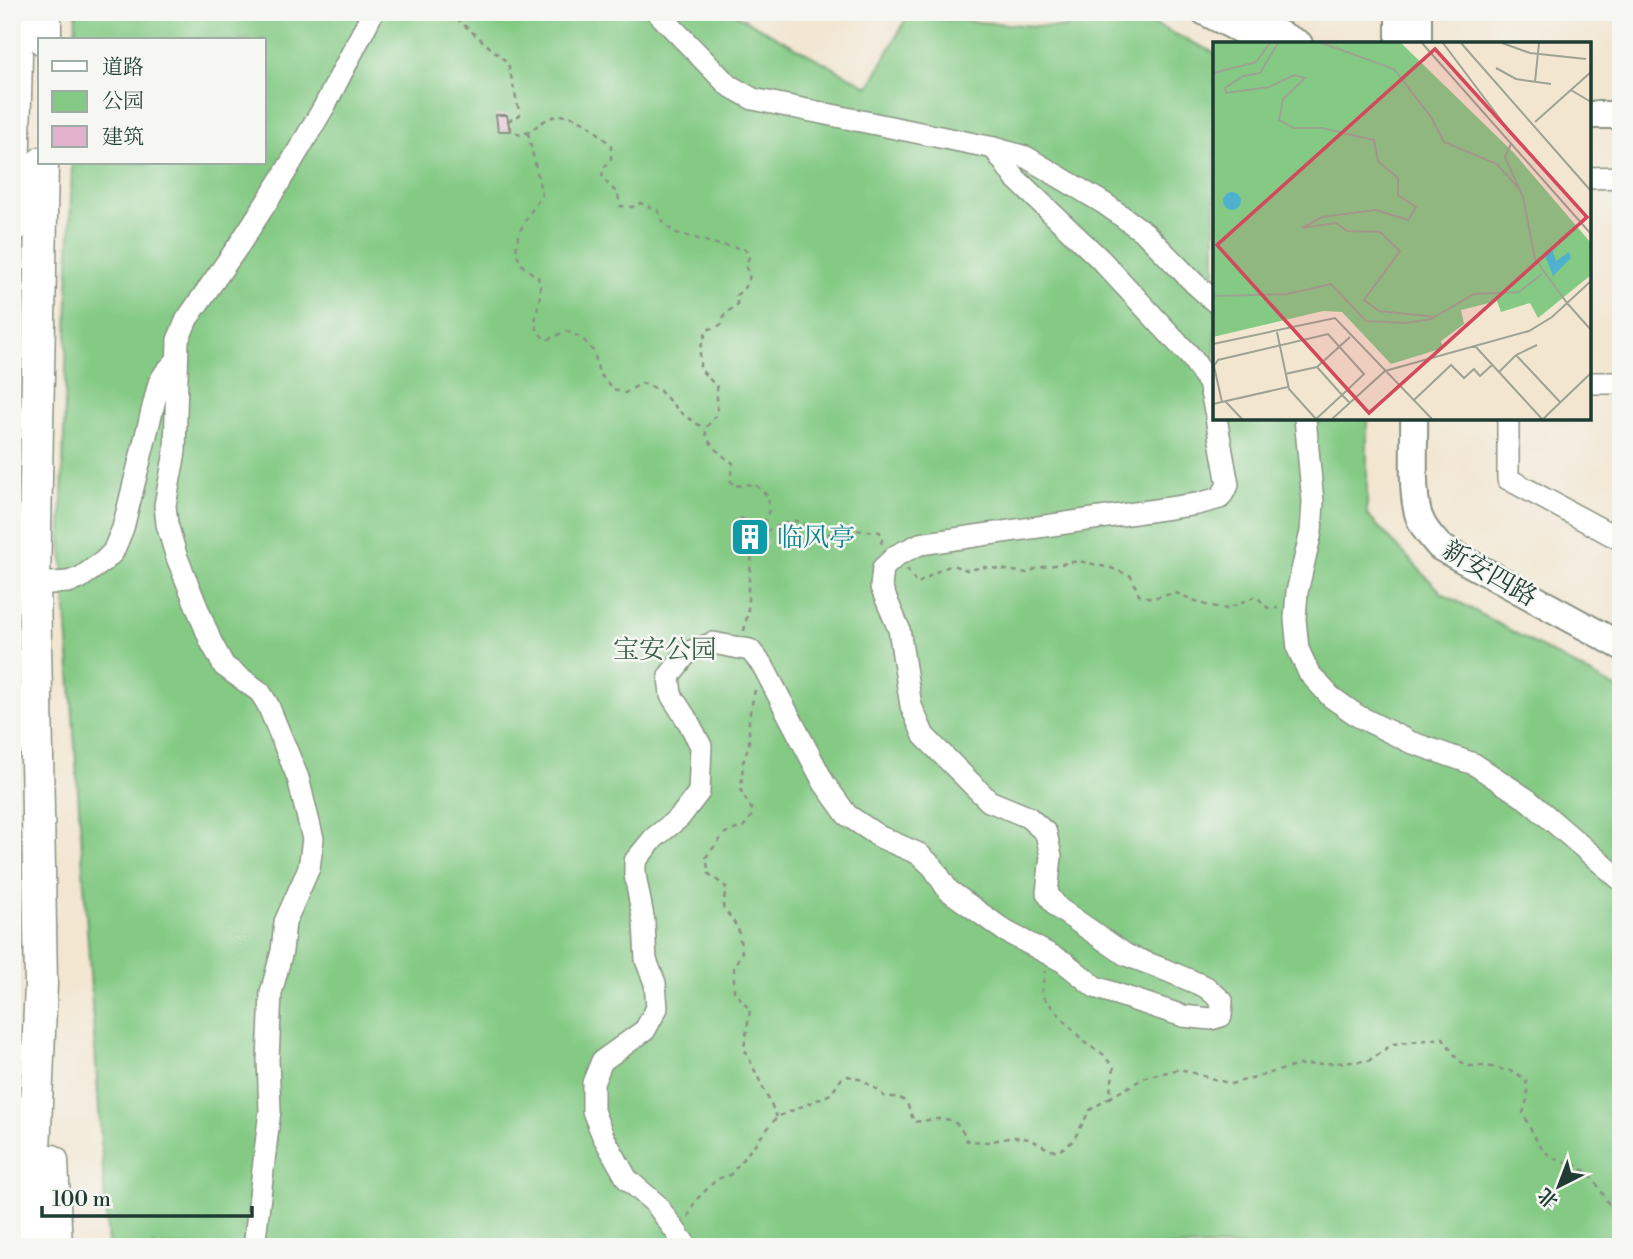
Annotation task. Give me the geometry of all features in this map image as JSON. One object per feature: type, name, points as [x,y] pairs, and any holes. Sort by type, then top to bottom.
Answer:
[{"type":"highway","points":[[12,227],[16,12]]},
{"type":"highway","points":[[45,12],[45,38]]},
{"type":"highway","points":[[42,164],[34,584],[41,984],[57,1247]]},
{"type":"highway","points":[[30,1247],[41,984]]},
{"type":"main road","points":[[1205,12],[1264,42]]},
{"type":"main road","points":[[1237,12],[1295,42]]},
{"type":"main road","points":[[1399,12],[1399,42]]},
{"type":"main road","points":[[1418,12],[1418,42]]},
{"type":"main road","points":[[1591,100],[1621,100]]},
{"type":"main road","points":[[1591,115],[1621,115]]},
{"type":"main road","name":"新安四路","points":[[1414,420],[1415,504],[1429,535],[1440,547],[1621,646]]},
{"type":"main road","name":"新安四路","points":[[1430,420],[1431,500],[1433,513],[1439,524],[1449,534],[1621,628]]},
{"type":"street","points":[[254,1247],[270,1110],[268,1060],[271,993],[282,951],[285,922],[309,868],[313,839],[298,778],[268,705],[260,692],[224,666],[211,642],[176,555],[167,524],[165,505],[175,452],[178,340],[187,319],[279,183],[324,107],[373,12]]},
{"type":"street","points":[[657,12],[728,85],[753,99],[994,148],[1026,157],[1105,204],[1145,233],[1213,300]]},
{"type":"street","points":[[994,148],[1015,178],[1100,260],[1191,357],[1209,383],[1213,402]]},
{"type":"street","points":[[1591,178],[1621,177]]},
{"type":"street","points":[[34,584],[68,582],[80,578],[113,552],[123,527],[159,383],[176,361]]},
{"type":"street","points":[[1591,383],[1621,383]]},
{"type":"street","points":[[687,1247],[656,1204],[627,1179],[603,1136],[593,1111],[593,1083],[602,1061],[645,1030],[657,1008],[655,983],[646,960],[644,922],[635,861],[654,838],[680,817],[699,792],[701,746],[671,695],[669,676],[687,653],[713,643],[756,658],[824,783],[847,815],[880,837],[919,854],[933,867],[948,890],[1005,931],[1064,962],[1095,987],[1183,1016],[1221,1016],[1222,1001],[1206,987],[1126,956],[1058,908],[1047,893],[1051,856],[1046,833],[1028,817],[989,801],[924,736],[911,706],[899,629],[881,587],[883,568],[897,555],[920,544],[1197,504],[1220,498],[1228,485],[1216,420]]},
{"type":"street","points":[[1305,420],[1313,502],[1311,532],[1297,592],[1295,620],[1298,649],[1309,673],[1331,697],[1358,716],[1410,742],[1474,764],[1528,800],[1621,880]]},
{"type":"street","points":[[1508,420],[1508,478],[1621,540]]},
{"type":"path","points":[[449,12],[508,63],[520,115],[508,121],[510,129],[520,135],[532,131],[543,121],[558,116],[581,119],[611,146],[611,159],[603,169],[602,178],[618,194],[620,205],[632,207],[641,203],[658,211],[673,232],[745,249],[749,256],[746,268],[750,274],[750,282],[737,296],[737,306],[725,313],[721,325],[707,330],[700,349],[700,369],[717,387],[717,414],[705,429]]},
{"type":"path","points":[[527,133],[542,195],[517,237],[516,252],[524,267],[538,277],[541,290],[535,325],[540,335],[547,340],[566,331],[582,338],[594,352],[599,373],[614,389],[625,393],[642,383],[658,388],[681,413],[705,429],[706,435],[720,454],[733,463],[730,479],[733,486],[754,484],[768,496],[769,510],[761,533],[793,520],[803,523],[815,536],[853,530],[880,532],[882,540],[873,558],[875,563],[902,562],[917,584],[952,565],[967,570],[985,566],[1027,573],[1037,568],[1079,561],[1111,568],[1131,576],[1139,595],[1152,598],[1176,593],[1227,610],[1256,596],[1268,608],[1296,607]]},
{"type":"path","points":[[752,553],[744,632],[756,658],[749,717],[749,744],[743,763],[741,790],[752,810],[751,817],[743,827],[725,833],[706,858],[709,874],[726,887],[723,907],[738,928],[741,952],[734,967],[734,991],[750,1010],[744,1048],[777,1116]]},
{"type":"path","points":[[1064,962],[1044,972],[1041,995],[1085,1043],[1103,1054],[1114,1068],[1109,1098]]},
{"type":"path","points":[[670,1224],[688,1217],[695,1202],[717,1179],[730,1175],[777,1116],[831,1094],[842,1078],[848,1076],[862,1080],[885,1097],[900,1097],[906,1103],[914,1122],[949,1119],[961,1126],[967,1141],[987,1142],[1014,1137],[1030,1139],[1050,1150],[1059,1151],[1073,1141],[1090,1110],[1146,1077],[1180,1069],[1231,1084],[1298,1065],[1368,1061],[1393,1044],[1443,1038],[1459,1061],[1469,1066],[1486,1066],[1515,1072],[1526,1080],[1528,1097],[1523,1113],[1541,1147],[1550,1156],[1580,1167],[1592,1179],[1610,1209],[1621,1219]]},
{"type":"green space","name":"宝安公园","points":[[76,12],[731,12],[869,87],[907,17],[1066,28],[1074,12],[1128,12],[1213,52],[1213,420],[1367,420],[1367,515],[1442,593],[1621,691],[1621,1247],[108,1247],[61,534],[72,164],[266,164],[266,38],[75,38]]},
{"type":"building","points":[[496,115],[507,115],[510,131],[498,131]]},
{"type":"building","name":"临风亭","points":[[741,518],[757,526],[767,542],[763,548],[752,553],[743,549],[733,530]]},
{"type":"place","name":"临风亭","points":[[750,537]]}]
